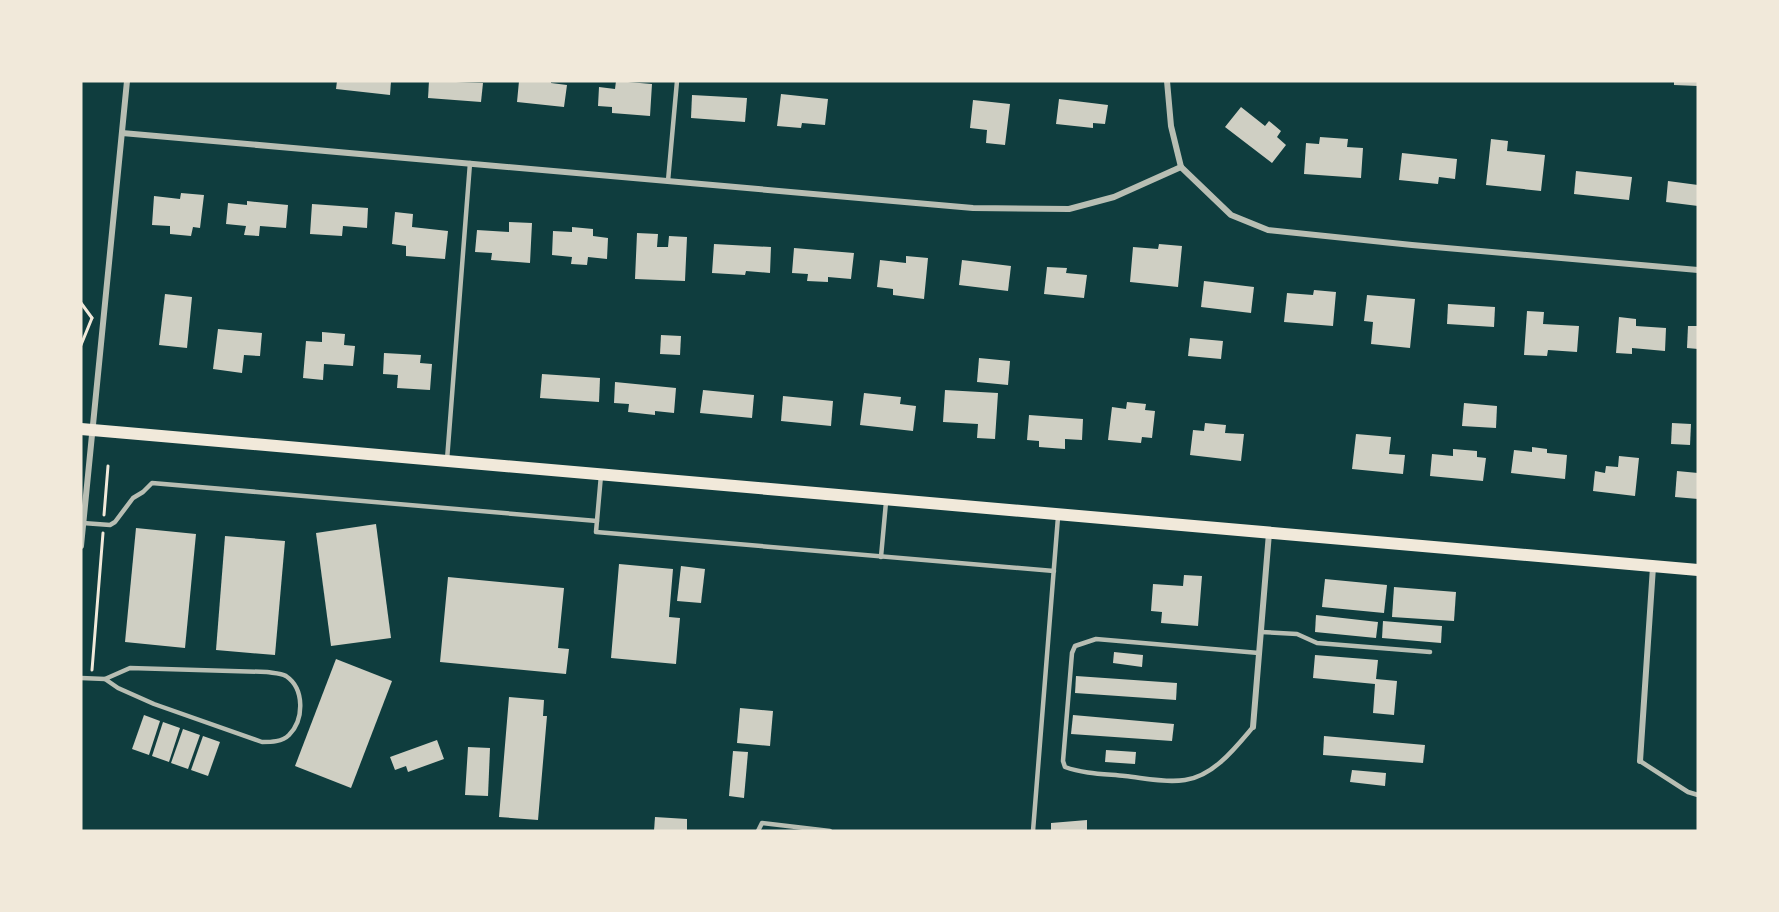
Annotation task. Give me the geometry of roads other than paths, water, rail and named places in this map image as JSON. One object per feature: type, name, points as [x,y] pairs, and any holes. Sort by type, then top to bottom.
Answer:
[{"type":"main road","points":[[86,429],[1698,570]]},
{"type":"street","points":[[81,546],[86,429],[127,81]]},
{"type":"street","points":[[1167,81],[1172,126],[1181,167],[1231,215],[1268,230],[1698,270]]},
{"type":"street","points":[[122,133],[973,208],[1069,209],[1114,197],[1181,167]]},
{"type":"street","points":[[1253,727],[1269,533]]},
{"type":"street","points":[[1640,761],[1653,567]]},
{"type":"lane","points":[[669,181],[677,81]]},
{"type":"lane","points":[[447,461],[470,163]]},
{"type":"lane","points":[[601,474],[596,532],[1054,571]]},
{"type":"lane","points":[[83,523],[110,525],[116,522],[133,498],[152,483],[597,521]]},
{"type":"lane","points":[[881,557],[886,499]]},
{"type":"lane","points":[[1033,831],[1059,514]]},
{"type":"lane","points":[[1261,632],[1297,634],[1317,643],[1430,652]]},
{"type":"lane","points":[[1253,727],[1230,754],[1200,775],[1186,780],[1081,771],[1065,767],[1063,761],[1072,653],[1075,646],[1096,639],[1260,653]]},
{"type":"lane","points":[[81,678],[105,680],[117,688],[154,704],[262,742],[275,742],[288,736],[298,723],[301,706],[296,686],[285,676],[267,672],[130,668],[105,680]]},
{"type":"lane","points":[[1640,761],[1689,792],[1698,795]]},
{"type":"lane","points":[[758,831],[762,824],[830,831]]}]
